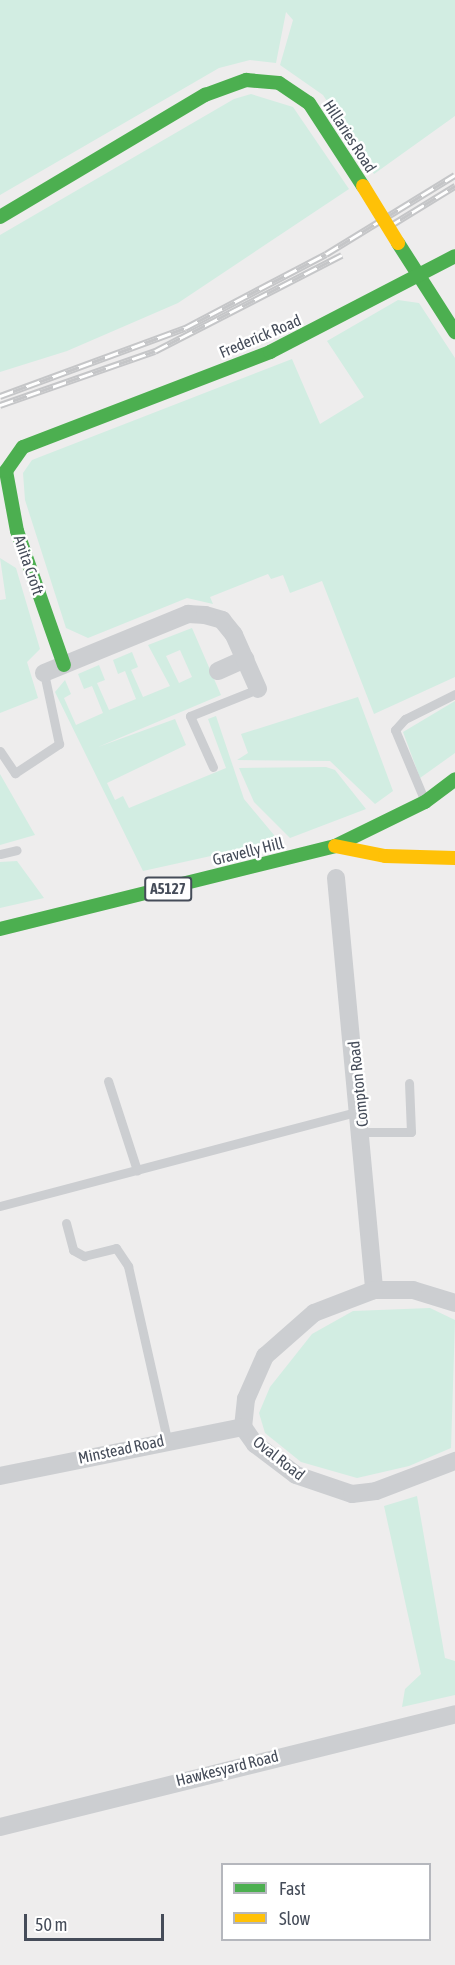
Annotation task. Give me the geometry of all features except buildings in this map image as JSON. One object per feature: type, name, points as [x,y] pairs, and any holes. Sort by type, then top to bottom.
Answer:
[{"type":"street","name":"Hillaries Road","points":[[0,217],[205,95],[246,80],[279,83],[302,96],[363,186],[455,332]]},
{"type":"street","name":"Frederick Road","points":[[69,427],[270,352],[419,277],[455,256]]},
{"type":"street","name":"Anita Croft","points":[[64,665],[8,532],[6,471],[12,458],[35,438],[69,427]]},
{"type":"street","points":[[44,673],[188,614],[222,620],[245,659],[258,689]]},
{"type":"street","points":[[218,671],[245,659]]},
{"type":"street","name":"Gravelly Hill","points":[[0,929],[335,846],[424,802],[455,779]]},
{"type":"street","points":[[335,846],[385,856],[455,858]]},
{"type":"street","name":"Compton Road","points":[[336,878],[363,1132],[374,1290]]},
{"type":"street","name":"Oval Road","points":[[455,1303],[412,1290],[374,1290],[314,1313],[280,1339],[253,1379],[243,1427],[255,1444],[296,1475],[352,1494],[376,1491],[455,1461]]},
{"type":"street","name":"Minstead Road","points":[[0,1476],[167,1439],[243,1427]]},
{"type":"street","name":"Hawkesyard Road","points":[[0,1827],[454,1719]]},
{"type":"lane","points":[[0,751],[15,773],[59,744],[44,673]]},
{"type":"lane","points":[[213,767],[190,716],[258,689]]},
{"type":"lane","points":[[424,802],[395,730],[405,719],[455,694]]},
{"type":"lane","points":[[0,854],[17,850]]},
{"type":"lane","points":[[108,1082],[137,1170]]},
{"type":"lane","points":[[363,1132],[411,1132],[409,1083]]},
{"type":"lane","points":[[0,1206],[361,1111]]},
{"type":"lane","points":[[66,1223],[73,1250],[84,1256],[116,1248],[128,1266],[167,1439]]},
{"type":"green space","points":[[0,0],[455,0],[455,116],[374,174],[323,95],[280,65],[293,20],[286,12],[276,63],[250,60],[219,68],[0,195]]},
{"type":"green space","points":[[251,94],[293,107],[349,189],[178,303],[67,351],[0,372],[0,235],[234,99]]},
{"type":"green space","points":[[398,300],[419,303],[455,358],[455,677],[374,714],[322,581],[290,593],[283,575],[271,579],[268,574],[210,597],[213,604],[187,598],[88,638],[66,628],[25,500],[23,473],[32,460],[292,359],[320,424],[364,397],[327,341]]},
{"type":"green space","points":[[0,558],[16,568],[40,649],[27,662],[38,698],[0,713],[0,600],[6,599]]},
{"type":"green space","points":[[192,628],[221,695],[98,747],[175,719],[186,745],[107,783],[115,800],[123,796],[129,808],[226,768],[208,719],[216,716],[244,799],[279,841],[143,871],[55,692],[65,680],[71,694],[64,698],[76,725],[103,713],[92,686],[84,689],[78,674],[99,665],[105,680],[97,683],[109,710],[136,699],[125,671],[118,674],[113,660],[132,652],[138,667],[131,670],[143,697],[170,686],[148,645]],"holes":[[[180,650],[192,677],[179,683],[166,656]]]},
{"type":"green space","points":[[358,697],[393,791],[375,804],[330,761],[237,760],[248,753],[241,734]]},
{"type":"green space","points":[[455,701],[455,753],[420,778],[403,732]]},
{"type":"green space","points":[[326,767],[335,770],[366,809],[290,838],[254,802],[239,768]]},
{"type":"green space","points":[[0,774],[35,835],[0,845]]},
{"type":"green space","points":[[17,861],[44,898],[0,908],[0,862]]},
{"type":"green space","points":[[430,1308],[455,1320],[451,1448],[409,1466],[357,1478],[301,1462],[265,1433],[259,1413],[270,1387],[312,1334],[353,1311]]},
{"type":"green space","points":[[417,1496],[445,1658],[455,1661],[455,1695],[402,1707],[405,1689],[421,1674],[384,1506]]},
{"type":"railway","points":[[0,396],[185,328],[326,254],[455,175]]},
{"type":"railway","points":[[388,227],[455,186]]},
{"type":"railway","points":[[0,405],[155,351],[342,255]]},
{"type":"traffic: fast","points":[[0,217],[205,95],[246,80],[279,83],[309,103],[363,186]]},
{"type":"traffic: fast","points":[[398,243],[455,332]]},
{"type":"traffic: fast","points":[[64,665],[17,531],[6,471],[23,447],[270,352],[455,256]]},
{"type":"traffic: fast","points":[[0,929],[335,846],[425,802],[455,779]]},
{"type":"traffic: slow","points":[[363,186],[398,243]]},
{"type":"traffic: slow","points":[[335,846],[385,856],[455,858]]}]
